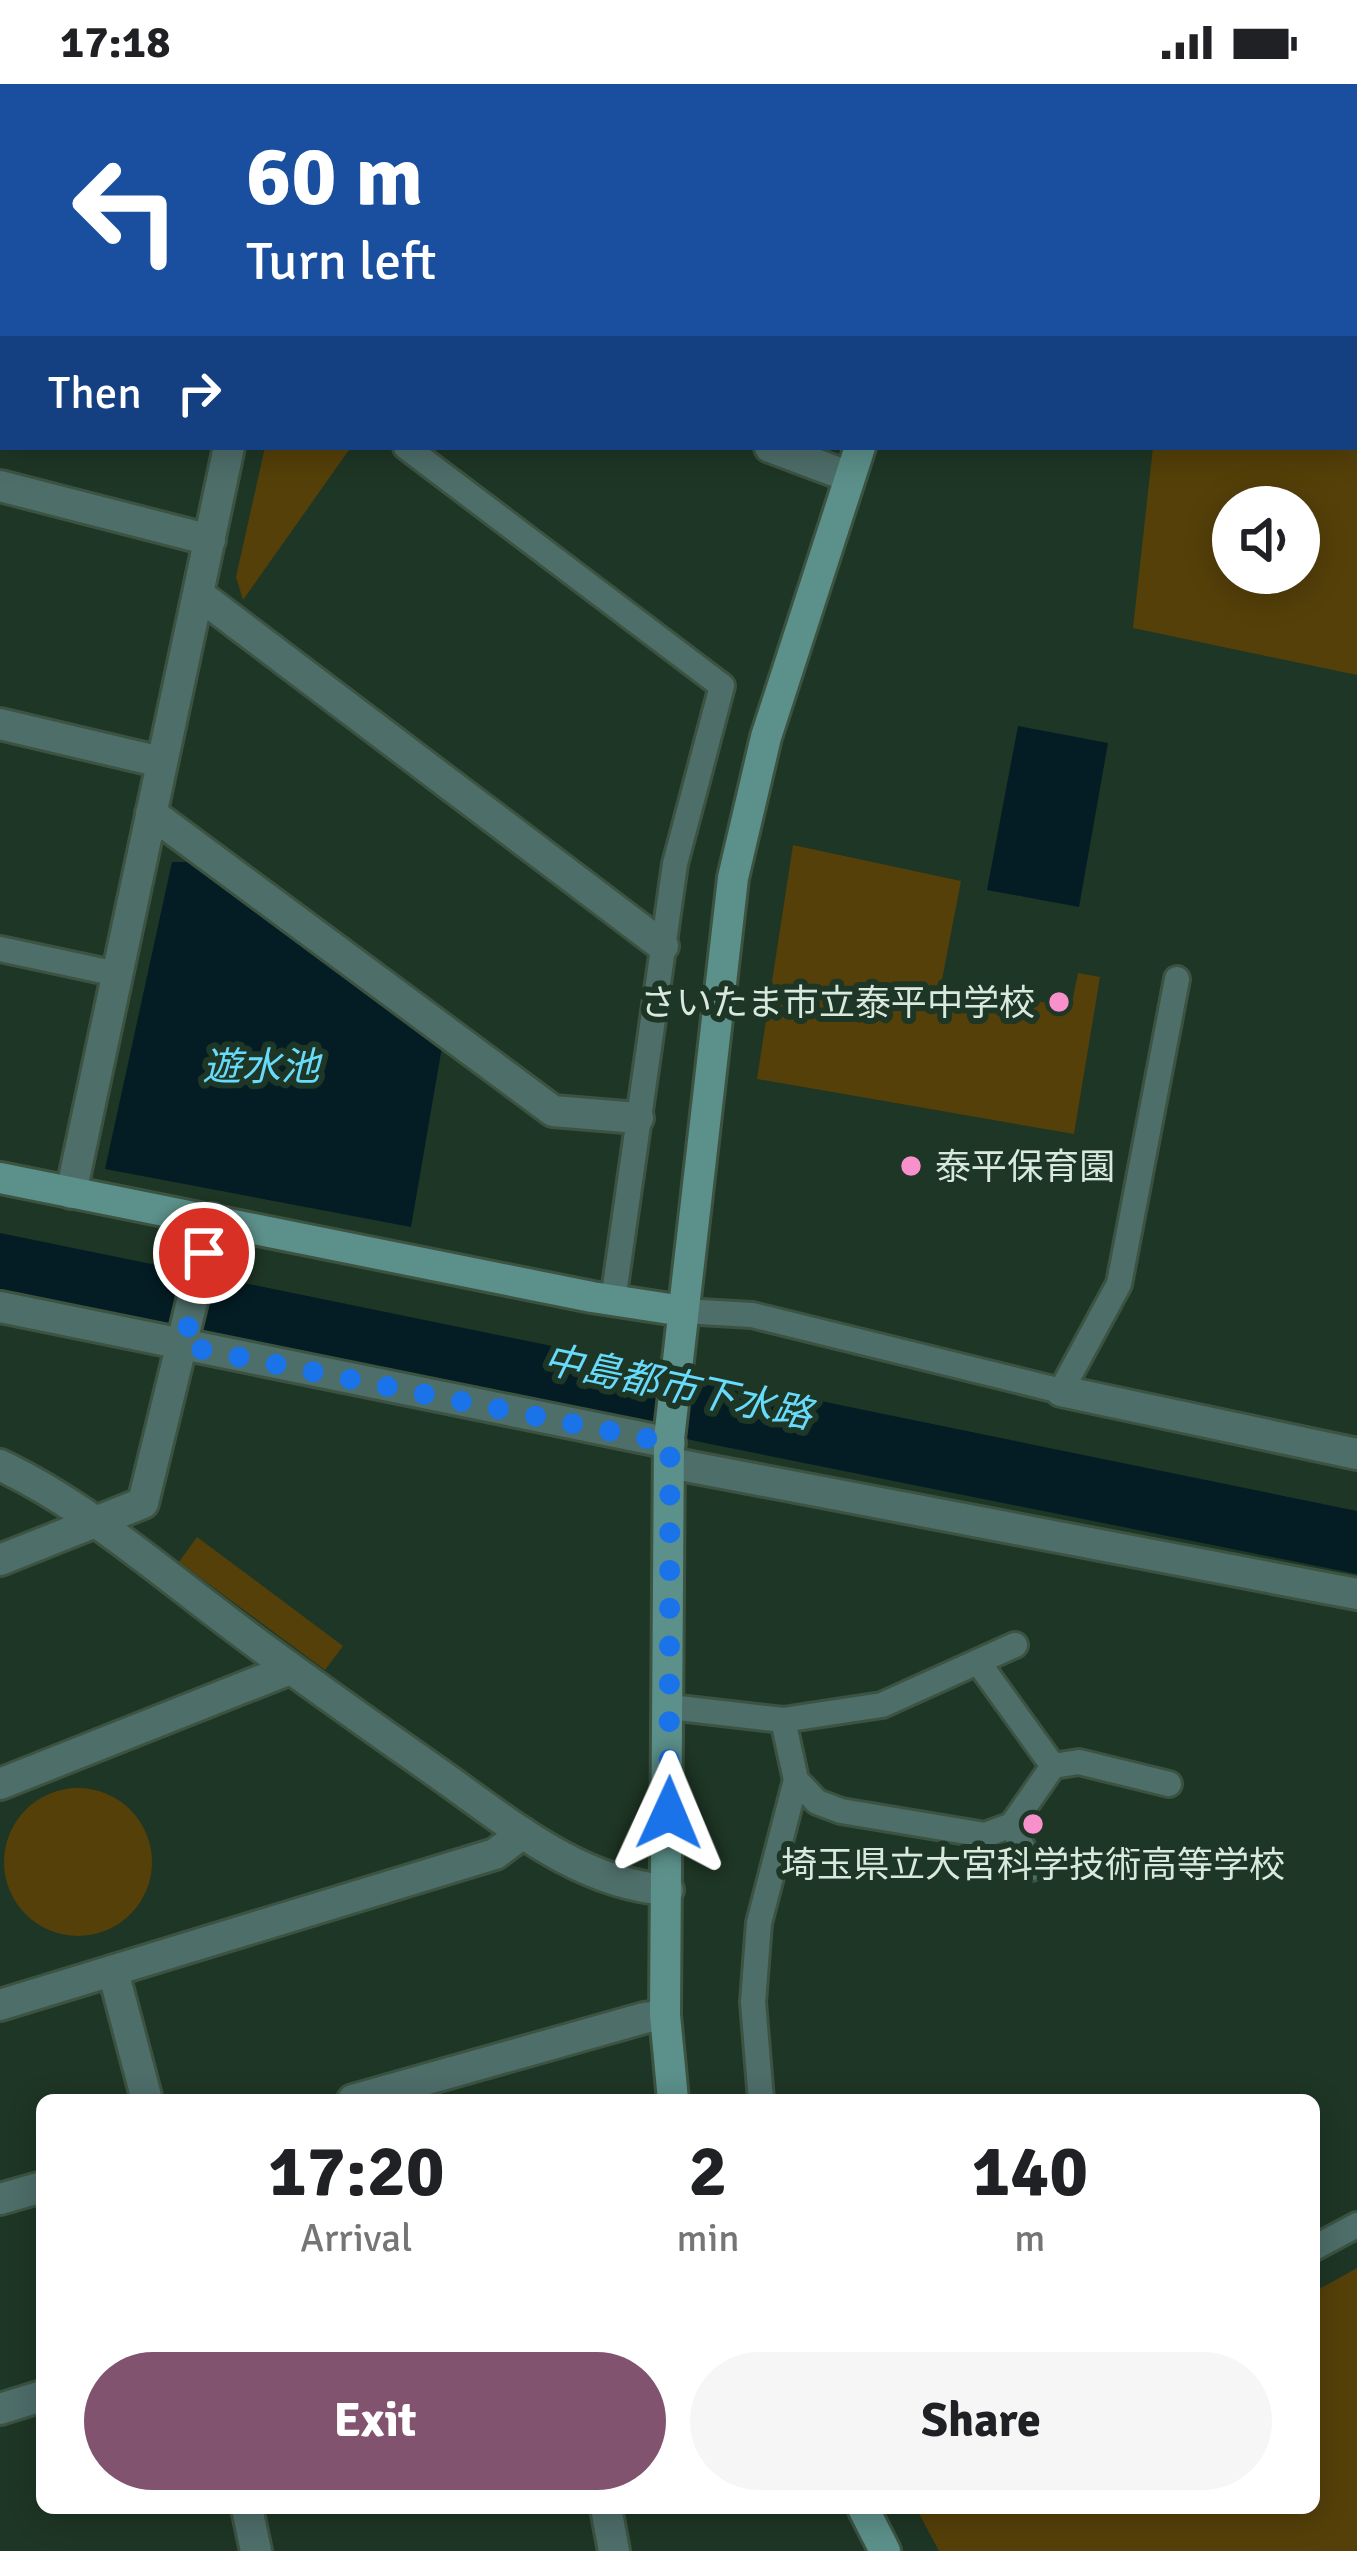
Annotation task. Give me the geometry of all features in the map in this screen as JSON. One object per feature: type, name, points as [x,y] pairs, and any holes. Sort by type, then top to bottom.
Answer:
[{"type":"street","points":[[71,1193],[229,450]]},
{"type":"street","points":[[672,2094],[664,2015],[670,1448],[678,1347],[733,878],[766,737],[855,462],[787,450]]},
{"type":"street","points":[[0,486],[209,540]]},
{"type":"street","points":[[198,594],[663,946]]},
{"type":"street","points":[[0,724],[161,762]]},
{"type":"street","points":[[152,813],[553,1111],[638,1118]]},
{"type":"street","points":[[0,1178],[683,1311]]},
{"type":"street","points":[[0,1560],[142,1503],[212,1219]]},
{"type":"street","points":[[0,1307],[1357,1594]]},
{"type":"street","points":[[1061,1391],[1357,1454]]},
{"type":"street","points":[[0,1465],[96,1522],[290,1669],[523,1833],[602,1878],[668,1890]]},
{"type":"street","points":[[0,1784],[290,1669]]},
{"type":"street","points":[[0,2005],[495,1855],[523,1833]]},
{"type":"street","points":[[112,1971],[145,2094]]},
{"type":"street","points":[[374,2094],[664,2015]]},
{"type":"street","points":[[0,2199],[36,2189]]},
{"type":"street","points":[[0,2409],[36,2398]]},
{"type":"street","points":[[248,2514],[256,2551]]},
{"type":"street","points":[[607,2514],[614,2551]]},
{"type":"street","points":[[865,2514],[885,2551]]},
{"type":"lane","points":[[410,450],[722,686],[675,864],[613,1301]]},
{"type":"lane","points":[[0,949],[117,974]]},
{"type":"lane","points":[[683,1311],[752,1316],[1061,1391],[1119,1284],[1177,979]]},
{"type":"lane","points":[[670,1707],[783,1720],[882,1705],[1015,1645]]},
{"type":"lane","points":[[978,1662],[1053,1766]]},
{"type":"lane","points":[[760,2094],[753,2002],[759,1923],[796,1780],[783,1720]]},
{"type":"lane","points":[[796,1780],[817,1802],[841,1811],[985,1835],[1012,1825],[1053,1766],[1079,1762],[1169,1784]]},
{"type":"lane","points":[[1012,1825],[1032,1868]]},
{"type":"lane","points":[[1320,2245],[1357,2225]]},
{"type":"shaded area","points":[[264,450],[349,450],[243,600],[236,577]]},
{"type":"shaded area","points":[[1153,450],[1357,450],[1357,675],[1133,628]]},
{"type":"shaded area","points":[[793,845],[961,881],[941,985],[1071,1007],[1078,973],[1100,977],[1074,1134],[757,1079]]},
{"type":"shaded area","points":[[197,1537],[343,1646],[325,1670],[179,1562]]},
{"type":"shaded area","points":[[78,1788],[106,1793],[131,1809],[147,1834],[152,1862],[147,1890],[131,1915],[106,1931],[78,1936],[50,1931],[25,1915],[9,1890],[4,1862],[9,1834],[25,1809],[50,1793]]},
{"type":"shaded area","points":[[1357,2268],[1357,2551],[939,2551],[919,2514],[1320,2514],[1320,2289]]},
{"type":"water","points":[[1018,726],[1108,743],[1079,907],[987,890]]},
{"type":"water","name":"遊水池","points":[[172,862],[207,862],[443,1041],[411,1227],[105,1169]]},
{"type":"water","name":"中島都市下水路","points":[[0,1233],[1357,1511],[1357,1574],[705,1443],[0,1289]]},
{"type":"place","name":"さいたま市立泰平中学校","points":[[1059,1002]]},
{"type":"place","name":"泰平保育園","points":[[911,1166]]},
{"type":"place","name":"埼玉県立大宮科学技術高等学校","points":[[1033,1824]]},
{"type":"route","points":[[204,1253],[184,1346],[670,1443],[669,1813]]}]
